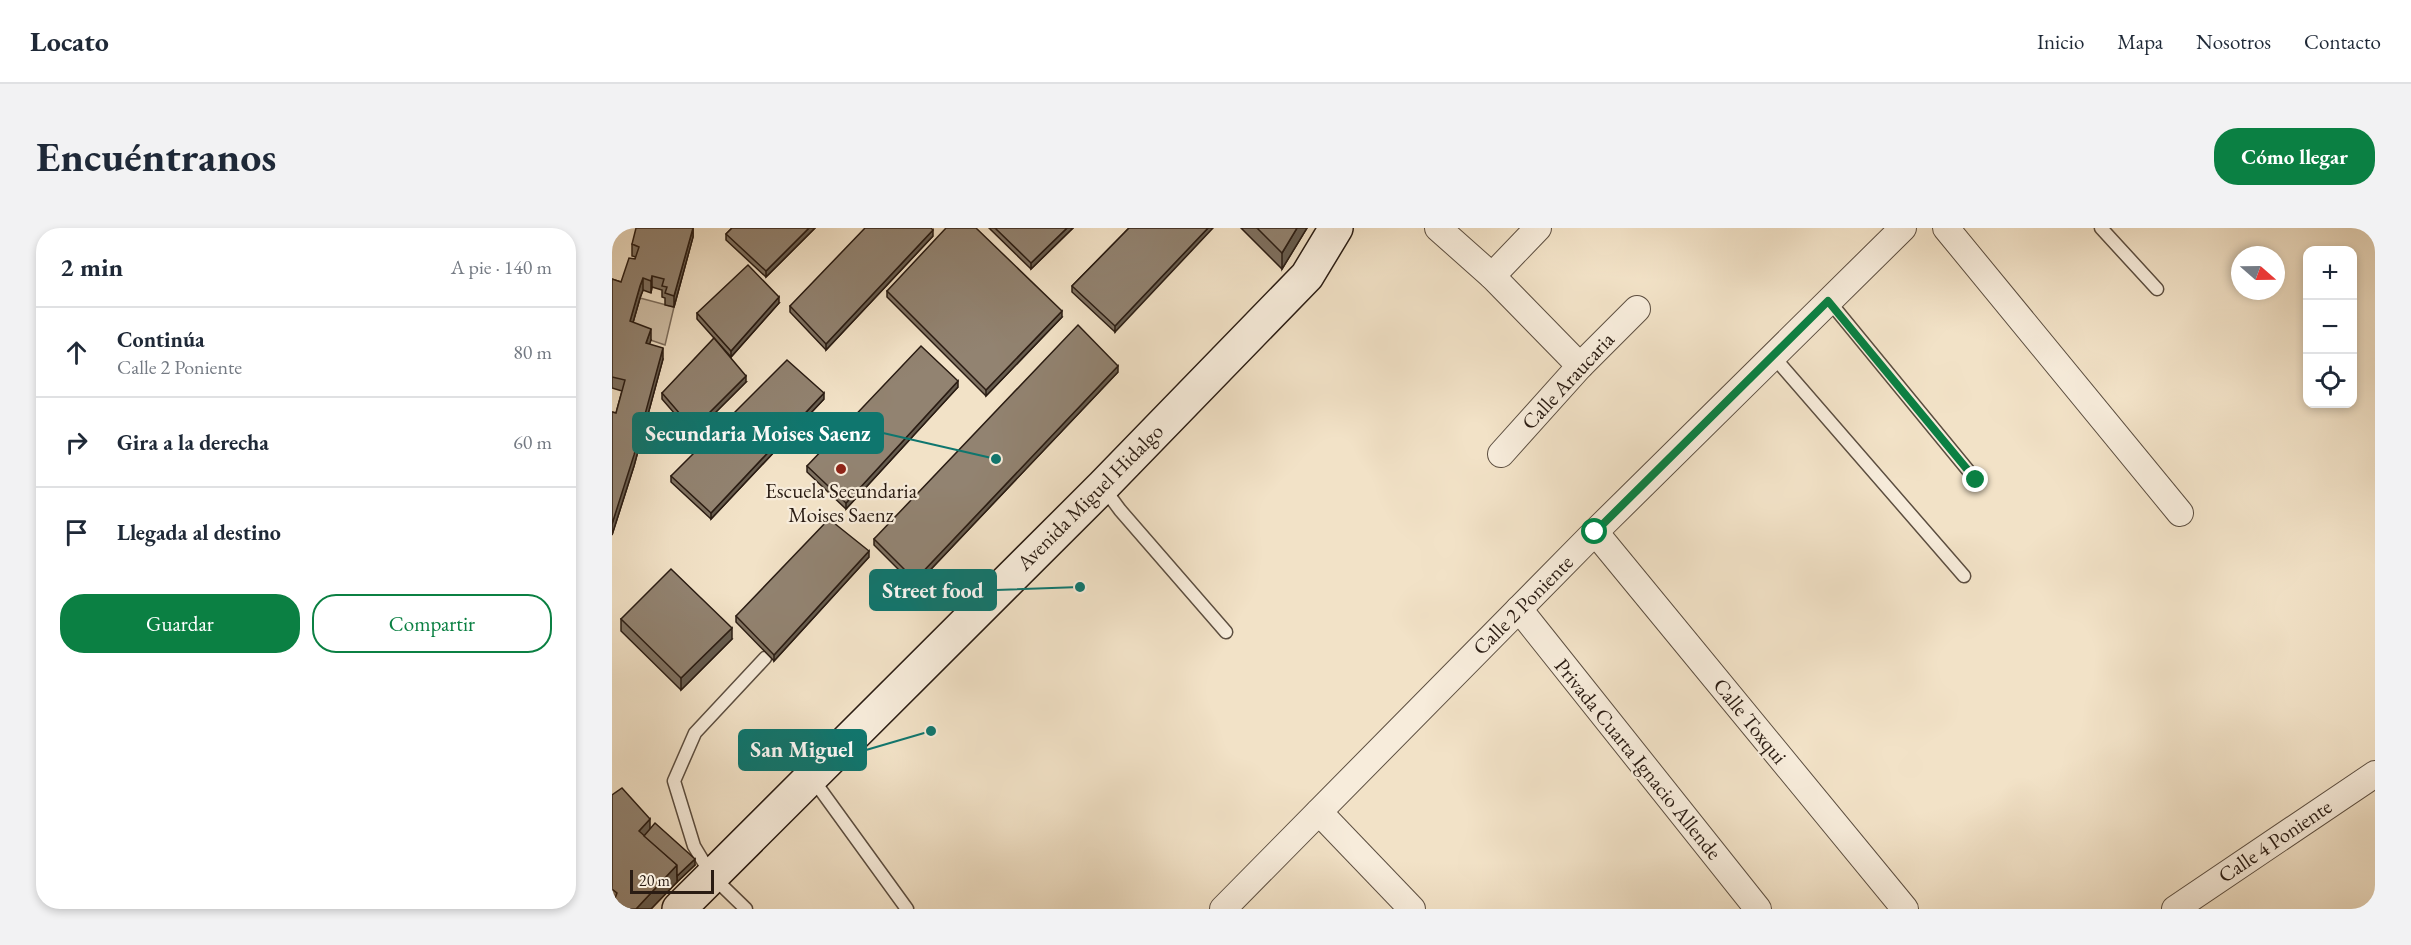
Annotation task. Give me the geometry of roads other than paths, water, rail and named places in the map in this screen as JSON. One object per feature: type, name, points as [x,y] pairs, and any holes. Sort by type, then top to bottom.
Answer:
[{"type":"street","name":"Avenida Miguel Hidalgo","points":[[679,909],[1103,486],[1307,276],[1336,228]]},
{"type":"street","points":[[1438,228],[1492,276],[1580,366]]},
{"type":"street","points":[[1492,276],[1538,228]]},
{"type":"street","name":"Calle 2 Poniente","points":[[1223,909],[1595,532],[1903,228]]},
{"type":"street","points":[[1946,228],[2180,513]]},
{"type":"street","name":"Calle Araucaria","points":[[1501,454],[1580,366],[1637,309]]},
{"type":"street","name":"Calle Toxqui","points":[[1595,532],[1905,909]]},
{"type":"street","name":"Privada Cuarta Ignacio Allende","points":[[1519,609],[1758,909]]},
{"type":"street","name":"Calle 4 Poniente","points":[[2175,909],[2375,774]]},
{"type":"street","points":[[1319,812],[1412,909]]},
{"type":"lane","points":[[2102,228],[2157,289]]},
{"type":"lane","points":[[1828,301],[1976,480]]},
{"type":"lane","points":[[1773,356],[1964,576]]},
{"type":"lane","points":[[1103,486],[1120,510],[1226,632]]},
{"type":"lane","points":[[746,909],[712,876],[694,846],[675,781],[695,733],[765,658]]},
{"type":"lane","points":[[811,777],[907,909]]},
{"type":"place","name":"Secundaria Moises Saenz","points":[[996,459]]},
{"type":"place","name":"Escuela Secundaria Moises Saenz","points":[[841,469]]},
{"type":"place","name":"Street food","points":[[1080,587]]},
{"type":"place","name":"San Miguel","points":[[931,731]]}]
